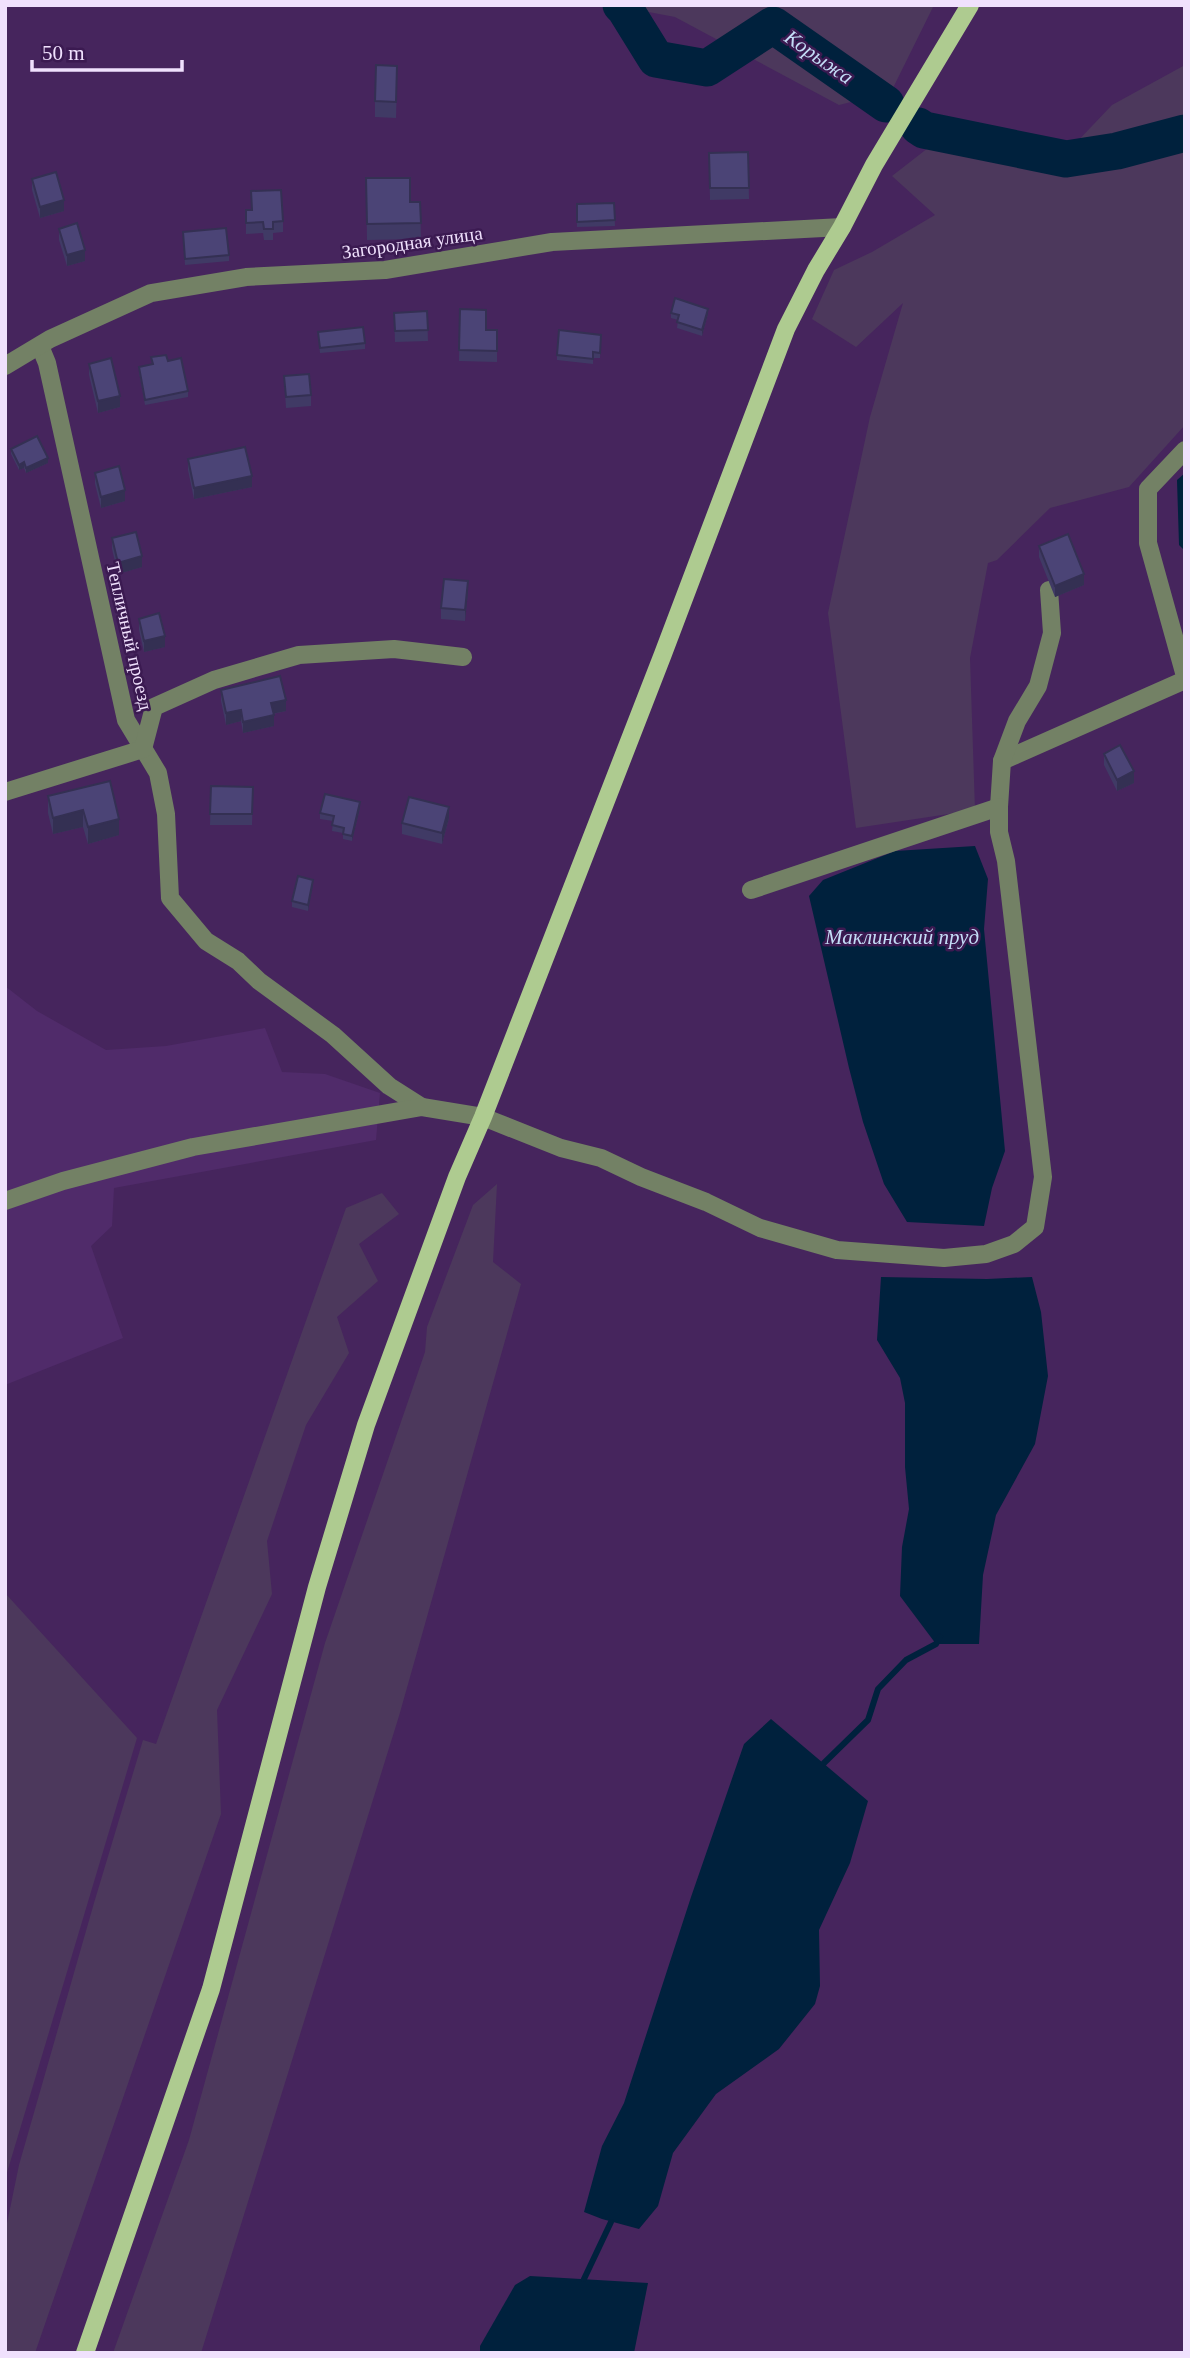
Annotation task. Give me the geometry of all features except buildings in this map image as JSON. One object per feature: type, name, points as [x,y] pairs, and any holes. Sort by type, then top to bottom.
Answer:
[{"type":"main road","points":[[85,2353],[212,1989],[317,1587],[366,1426],[457,1177],[483,1117],[658,667],[786,329],[874,164],[970,5]]},
{"type":"street","name":"Загородная улица","points":[[5,366],[40,346],[151,293],[246,277],[385,270],[552,242],[842,226]]},
{"type":"street","name":"Тепличный проезд","points":[[40,346],[47,363],[126,720],[158,774],[166,814],[170,898],[206,941],[238,961],[259,981],[333,1035],[389,1086],[422,1107]]},
{"type":"street","points":[[1002,761],[1185,678],[1148,543],[1148,489],[1185,450]]},
{"type":"street","points":[[5,1201],[63,1181],[192,1147],[422,1107],[483,1117],[561,1148],[601,1158],[760,1228],[837,1250],[944,1258],[986,1254],[1014,1244],[1035,1227],[1043,1177],[1006,861],[999,832],[999,807],[1002,761],[1017,720],[1038,686],[1052,633],[1049,590]]},
{"type":"street","points":[[5,792],[143,749],[154,707],[214,680],[299,656],[394,649],[463,656]]},
{"type":"street","points":[[751,890],[999,807]]},
{"type":"shaded area","points":[[612,5],[934,5],[891,92],[839,105],[675,17]]},
{"type":"shaded area","points":[[1185,65],[1185,425],[1129,487],[1050,508],[997,560],[988,563],[970,658],[975,810],[856,828],[828,613],[870,417],[903,303],[856,347],[812,319],[834,270],[872,252],[935,215],[892,176],[946,134],[1073,146],[1112,105]]},
{"type":"shaded area","points":[[5,986],[37,1011],[106,1050],[166,1046],[265,1028],[282,1072],[325,1074],[380,1093],[376,1140],[114,1188],[112,1226],[91,1246],[123,1338],[5,1385]]},
{"type":"shaded area","points":[[497,1184],[493,1262],[521,1284],[399,1716],[201,2353],[113,2353],[189,2140],[325,1643],[425,1352],[427,1327],[473,1205]]},
{"type":"shaded area","points":[[382,1193],[399,1214],[359,1244],[378,1281],[337,1317],[349,1353],[306,1425],[267,1541],[272,1594],[217,1710],[221,1814],[35,2353],[5,2353],[5,2233],[19,2165],[143,1740],[156,1744],[346,1208]]},
{"type":"shaded area","points":[[5,1593],[137,1738],[6,2176],[5,2175]]},
{"type":"water","points":[[1185,473],[1185,551],[1179,545],[1177,480]]},
{"type":"water","name":"Маклинский пруд","points":[[975,846],[988,879],[984,929],[1005,1151],[992,1188],[984,1226],[907,1222],[884,1184],[863,1122],[809,896],[823,880],[895,851]]},
{"type":"water","points":[[881,1277],[1032,1277],[1041,1312],[1048,1376],[1035,1444],[996,1515],[983,1575],[979,1644],[936,1644],[900,1596],[902,1547],[909,1509],[905,1467],[905,1403],[900,1378],[877,1340]]},
{"type":"water","points":[[771,1719],[868,1801],[850,1863],[819,1930],[820,1986],[815,2004],[779,2049],[716,2094],[673,2153],[658,2206],[639,2229],[602,2219],[584,2212],[602,2146],[624,2103],[744,1744]]},
{"type":"water","points":[[530,2276],[648,2283],[634,2353],[480,2353],[480,2346],[515,2285]]},
{"type":"waterway","name":"Корыжа","points":[[621,5],[656,59],[707,68],[773,25],[886,104]]},
{"type":"waterway","name":"Корыжа","points":[[625,9],[628,5]]},
{"type":"waterway","name":"Корыжа","points":[[918,126],[924,130],[1066,159],[1117,151],[1185,133]]},
{"type":"waterway","points":[[824,1763],[868,1720],[878,1689],[906,1660],[936,1644],[940,1637]]},
{"type":"waterway","points":[[584,2279],[611,2222]]}]
